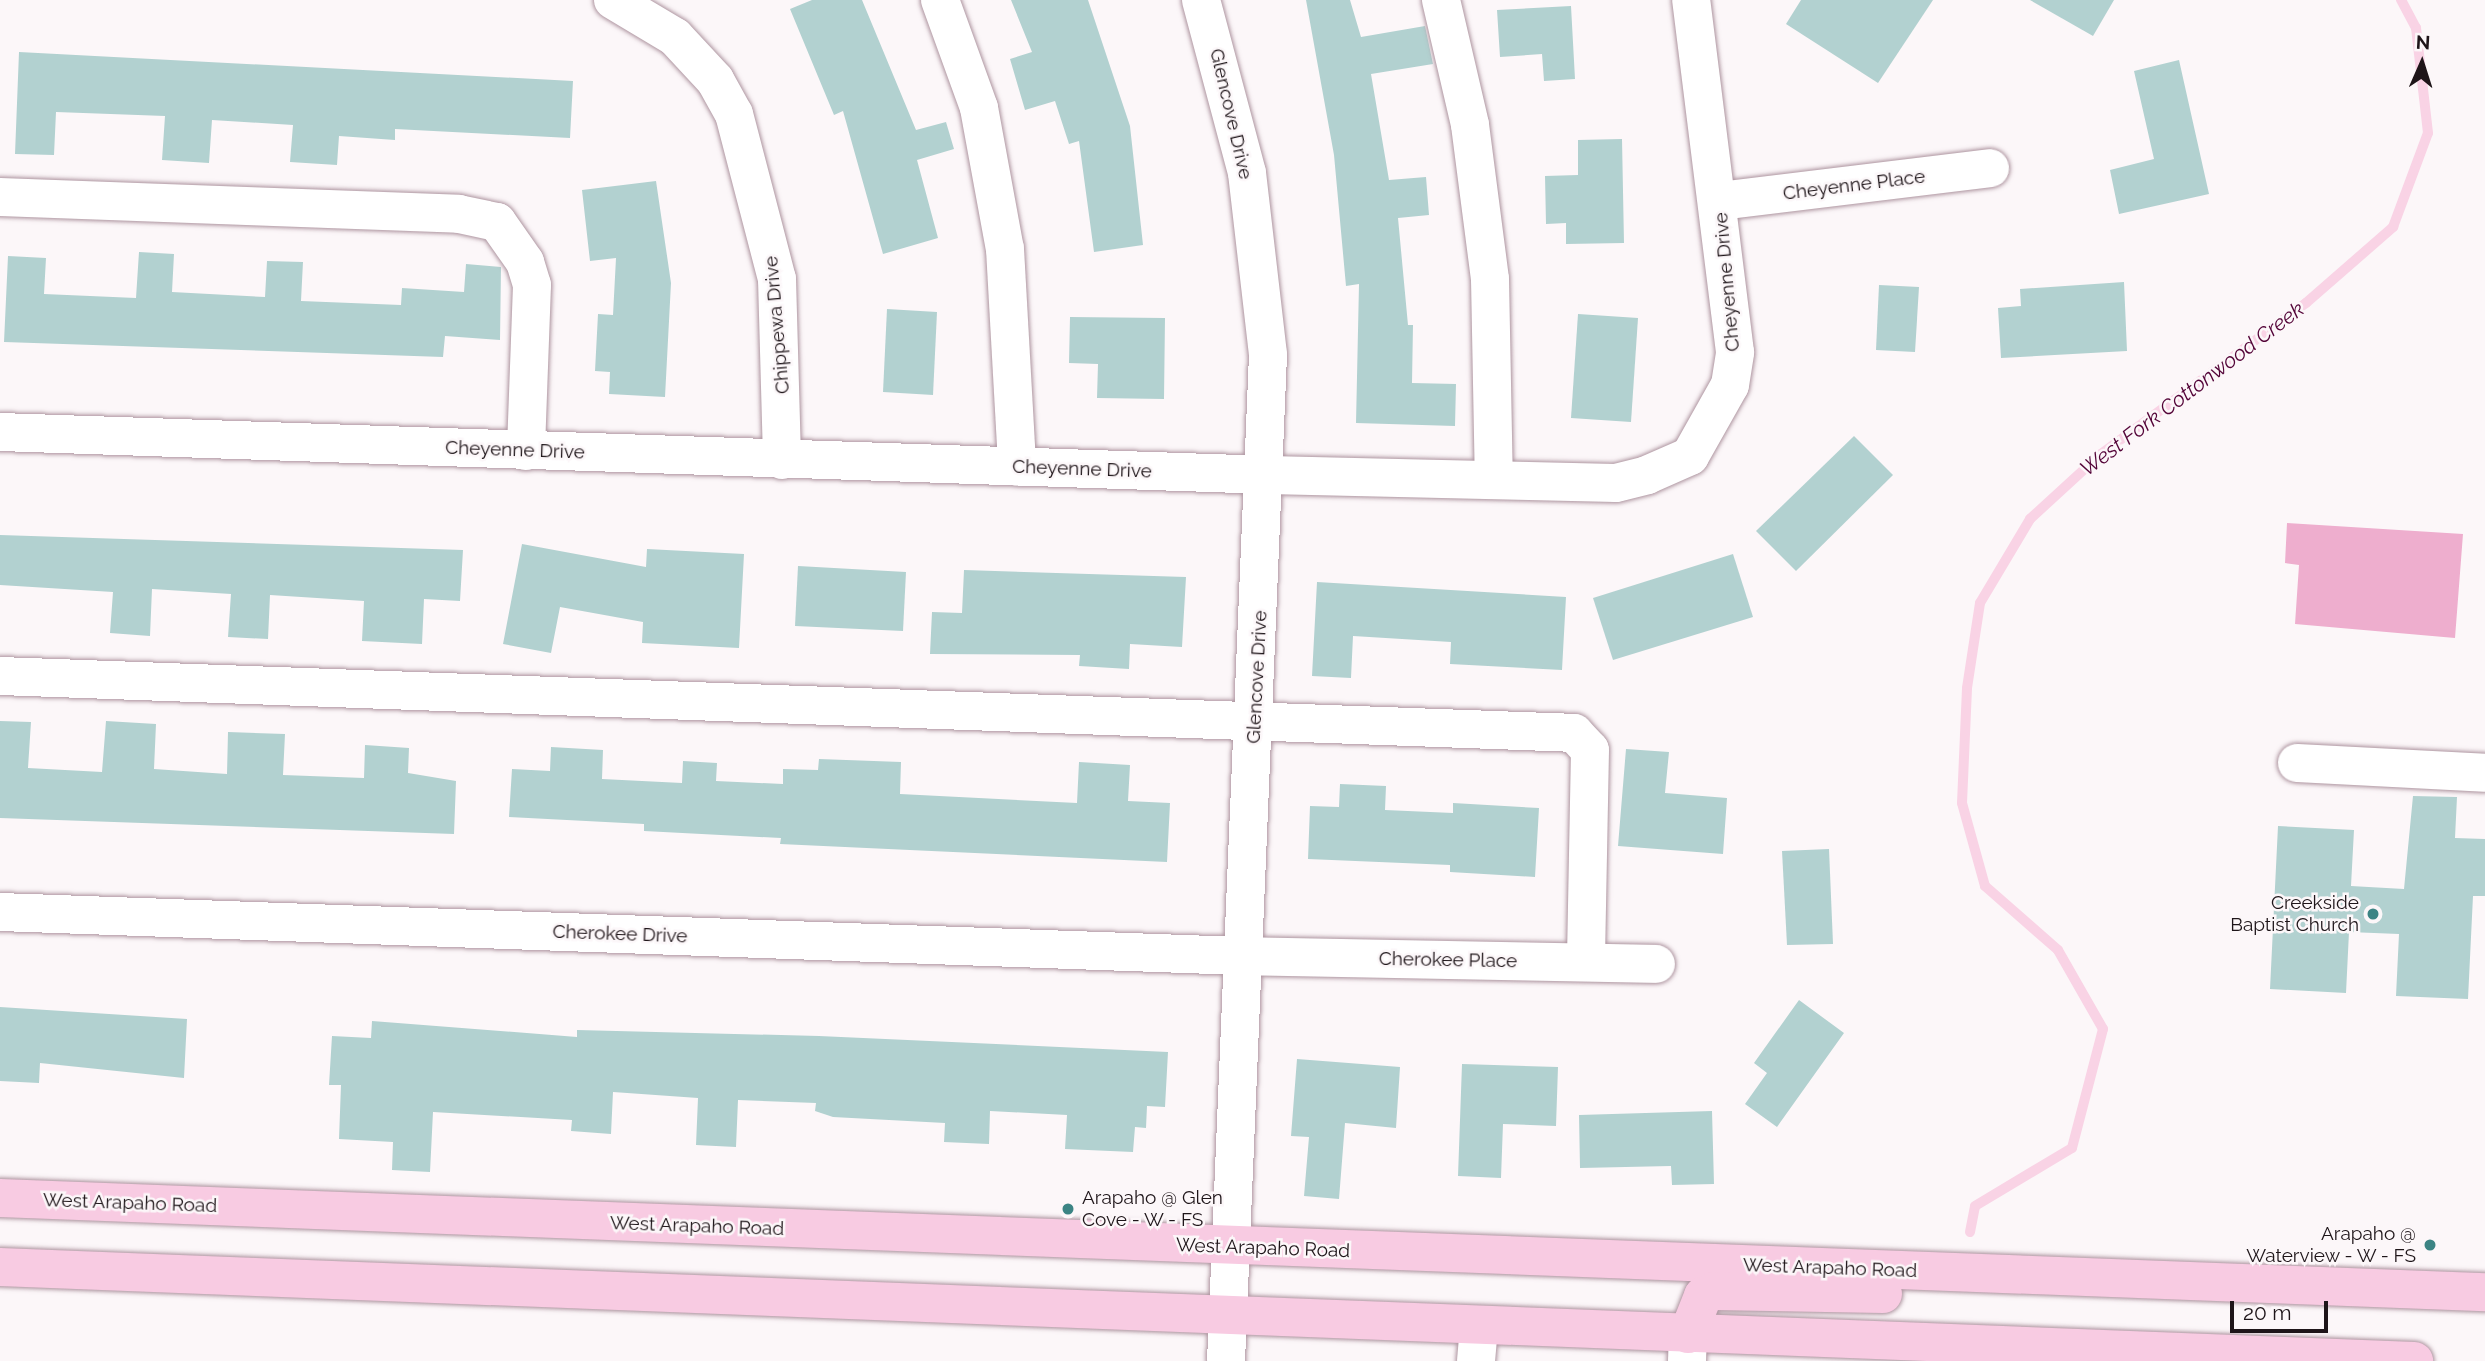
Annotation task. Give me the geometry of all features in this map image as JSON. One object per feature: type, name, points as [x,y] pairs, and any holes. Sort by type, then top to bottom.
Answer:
[{"type":"main road","name":"West Arapaho Road","points":[[0,1198],[1228,1247],[2485,1292]]},
{"type":"main road","points":[[0,1267],[1227,1318],[1478,1344],[2414,1361]]},
{"type":"main road","points":[[1688,1347],[1703,1296],[1713,1291],[1881,1295],[1916,1287],[1946,1273]]},
{"type":"street","name":"Chippewa Drive","points":[[613,0],[676,37],[715,80],[734,114],[760,192],[777,279],[782,460]]},
{"type":"street","points":[[940,0],[979,108],[1005,249],[1017,467]]},
{"type":"street","name":"Glencove Drive","points":[[1201,0],[1233,113],[1259,251],[1268,355],[1268,475],[1240,956],[1226,1361]]},
{"type":"street","points":[[1441,0],[1470,125],[1490,279],[1494,480]]},
{"type":"street","name":"Cheyenne Drive","points":[[0,432],[782,460],[1268,475],[1616,482],[1690,456],[1730,385],[1735,352],[1719,201],[1691,0]]},
{"type":"street","name":"Cheyenne Place","points":[[1719,201],[1990,168]]},
{"type":"street","points":[[0,197],[459,214],[497,222],[525,262],[531,285],[526,451]]},
{"type":"street","points":[[0,676],[1574,733],[1590,750],[1586,962]]},
{"type":"street","points":[[2297,762],[2485,773]]},
{"type":"street","name":"Cherokee Drive","points":[[0,912],[1240,956]]},
{"type":"street","name":"Cherokee Place","points":[[1240,956],[1656,964]]},
{"type":"shaded area","points":[[2287,523],[2463,534],[2455,638],[2295,624],[2299,565],[2285,563]]},
{"type":"building","points":[[812,0],[862,0],[916,130],[946,122],[954,149],[917,160],[938,238],[883,254],[843,111],[834,115],[790,9]]},
{"type":"building","points":[[1011,0],[1088,0],[1130,126],[1143,245],[1094,252],[1079,141],[1069,144],[1055,101],[1025,110],[1010,59],[1032,52]]},
{"type":"building","points":[[1306,0],[1350,0],[1361,37],[1425,26],[1433,64],[1371,74],[1389,180],[1426,177],[1429,215],[1398,218],[1408,325],[1413,325],[1412,383],[1456,384],[1455,426],[1356,423],[1359,284],[1346,286],[1334,155]]},
{"type":"building","points":[[1801,0],[1933,0],[1878,83],[1786,24]]},
{"type":"building","points":[[2030,0],[2114,0],[2093,36]]},
{"type":"building","points":[[1571,6],[1575,79],[1544,81],[1542,54],[1500,57],[1497,10]]},
{"type":"building","points":[[19,52],[573,81],[570,138],[395,129],[395,140],[339,136],[337,165],[290,162],[293,125],[212,120],[209,163],[162,160],[165,116],[56,112],[54,155],[15,154]]},
{"type":"building","points":[[2179,60],[2209,194],[2119,214],[2110,170],[2154,159],[2134,71]]},
{"type":"building","points":[[1622,139],[1624,243],[1566,244],[1566,223],[1546,224],[1545,176],[1578,175],[1578,140]]},
{"type":"building","points":[[656,181],[671,283],[665,397],[609,394],[610,372],[595,371],[598,314],[613,315],[616,258],[590,261],[582,190]]},
{"type":"building","points":[[139,252],[174,254],[172,292],[265,297],[267,261],[303,262],[301,301],[401,305],[402,288],[464,292],[466,264],[501,267],[500,340],[445,336],[443,357],[4,342],[8,256],[46,258],[44,294],[136,298]]},
{"type":"building","points":[[2124,282],[2127,351],[2001,358],[1998,308],[2021,306],[2020,289]]},
{"type":"building","points":[[1879,285],[1919,287],[1915,352],[1876,350]]},
{"type":"building","points":[[887,309],[937,312],[933,395],[883,392]]},
{"type":"building","points":[[1578,314],[1638,318],[1631,422],[1571,418]]},
{"type":"building","points":[[1070,317],[1165,318],[1164,399],[1097,398],[1098,364],[1069,363]]},
{"type":"building","points":[[1854,436],[1893,475],[1796,571],[1756,531]]},
{"type":"building","points":[[0,535],[463,550],[460,601],[424,599],[422,644],[362,641],[364,601],[270,595],[268,639],[228,637],[231,594],[152,589],[150,636],[110,633],[113,592],[0,585]]},
{"type":"building","points":[[522,544],[646,567],[647,549],[744,554],[739,648],[642,643],[643,622],[560,607],[551,653],[503,644]]},
{"type":"building","points":[[1733,554],[1753,617],[1613,660],[1593,598]]},
{"type":"building","points":[[798,566],[906,572],[903,631],[795,626]]},
{"type":"building","points":[[964,570],[1186,577],[1182,647],[1130,644],[1129,669],[1079,666],[1080,655],[930,654],[932,612],[962,613]]},
{"type":"building","points":[[1317,582],[1566,597],[1562,670],[1450,664],[1451,642],[1353,636],[1351,678],[1312,676]]},
{"type":"building","points":[[0,721],[31,722],[28,768],[102,772],[106,721],[156,724],[154,769],[227,774],[228,732],[285,734],[283,775],[364,778],[365,745],[409,748],[408,773],[456,781],[454,834],[0,818]]},
{"type":"building","points":[[551,747],[603,750],[602,779],[682,783],[683,761],[717,763],[716,781],[783,784],[783,769],[818,770],[819,759],[901,762],[900,794],[1077,803],[1079,762],[1130,765],[1128,801],[1170,803],[1167,862],[780,844],[781,838],[644,831],[644,824],[509,817],[512,769],[550,771]]},
{"type":"building","points":[[1626,749],[1669,752],[1665,793],[1727,798],[1723,854],[1618,846]]},
{"type":"building","points":[[1340,784],[1386,786],[1385,810],[1453,813],[1453,803],[1539,808],[1535,877],[1450,872],[1450,865],[1308,859],[1310,806],[1339,807]]},
{"type":"building","name":"Creekside Baptist Church","points":[[2413,796],[2457,797],[2455,838],[2485,839],[2485,896],[2473,896],[2468,999],[2396,996],[2399,934],[2349,932],[2346,993],[2270,989],[2278,826],[2354,830],[2351,886],[2404,889]]},
{"type":"building","points":[[1829,849],[1833,944],[1787,945],[1782,851]]},
{"type":"building","points":[[1799,1000],[1844,1033],[1777,1127],[1745,1104],[1767,1073],[1754,1063]]},
{"type":"building","points":[[0,1007],[187,1019],[184,1078],[40,1063],[39,1083],[0,1081]]},
{"type":"building","points":[[372,1021],[577,1037],[577,1030],[819,1036],[1168,1052],[1165,1107],[1147,1106],[1146,1128],[1135,1127],[1133,1152],[1065,1149],[1067,1115],[990,1111],[989,1144],[944,1142],[945,1123],[833,1117],[815,1111],[816,1103],[738,1100],[736,1147],[696,1145],[698,1098],[613,1092],[611,1134],[571,1131],[572,1120],[433,1112],[430,1172],[392,1170],[393,1142],[339,1139],[341,1085],[329,1085],[332,1036],[371,1038]]},
{"type":"building","points":[[1297,1059],[1400,1067],[1396,1128],[1345,1123],[1339,1199],[1304,1196],[1309,1137],[1291,1136]]},
{"type":"building","points":[[1462,1064],[1558,1067],[1556,1126],[1503,1124],[1501,1178],[1458,1176]]},
{"type":"building","points":[[1712,1111],[1714,1184],[1672,1185],[1671,1166],[1580,1168],[1579,1115]]},
{"type":"waterway","name":"West Fork Cottonwood Creek","points":[[1970,1232],[1975,1206],[2072,1148],[2103,1029],[2058,950],[1985,886],[1962,803],[1967,688],[1980,603],[2030,519],[2101,454],[2306,303],[2393,227],[2428,133],[2416,28],[2401,0]]},
{"type":"place","name":"Creekside Baptist Church","points":[[2373,914]]},
{"type":"place","name":"Arapaho @ Glen Cove - W - FS","points":[[1068,1209]]},
{"type":"place","name":"Arapaho @ Waterview - W - FS","points":[[2430,1245]]}]
